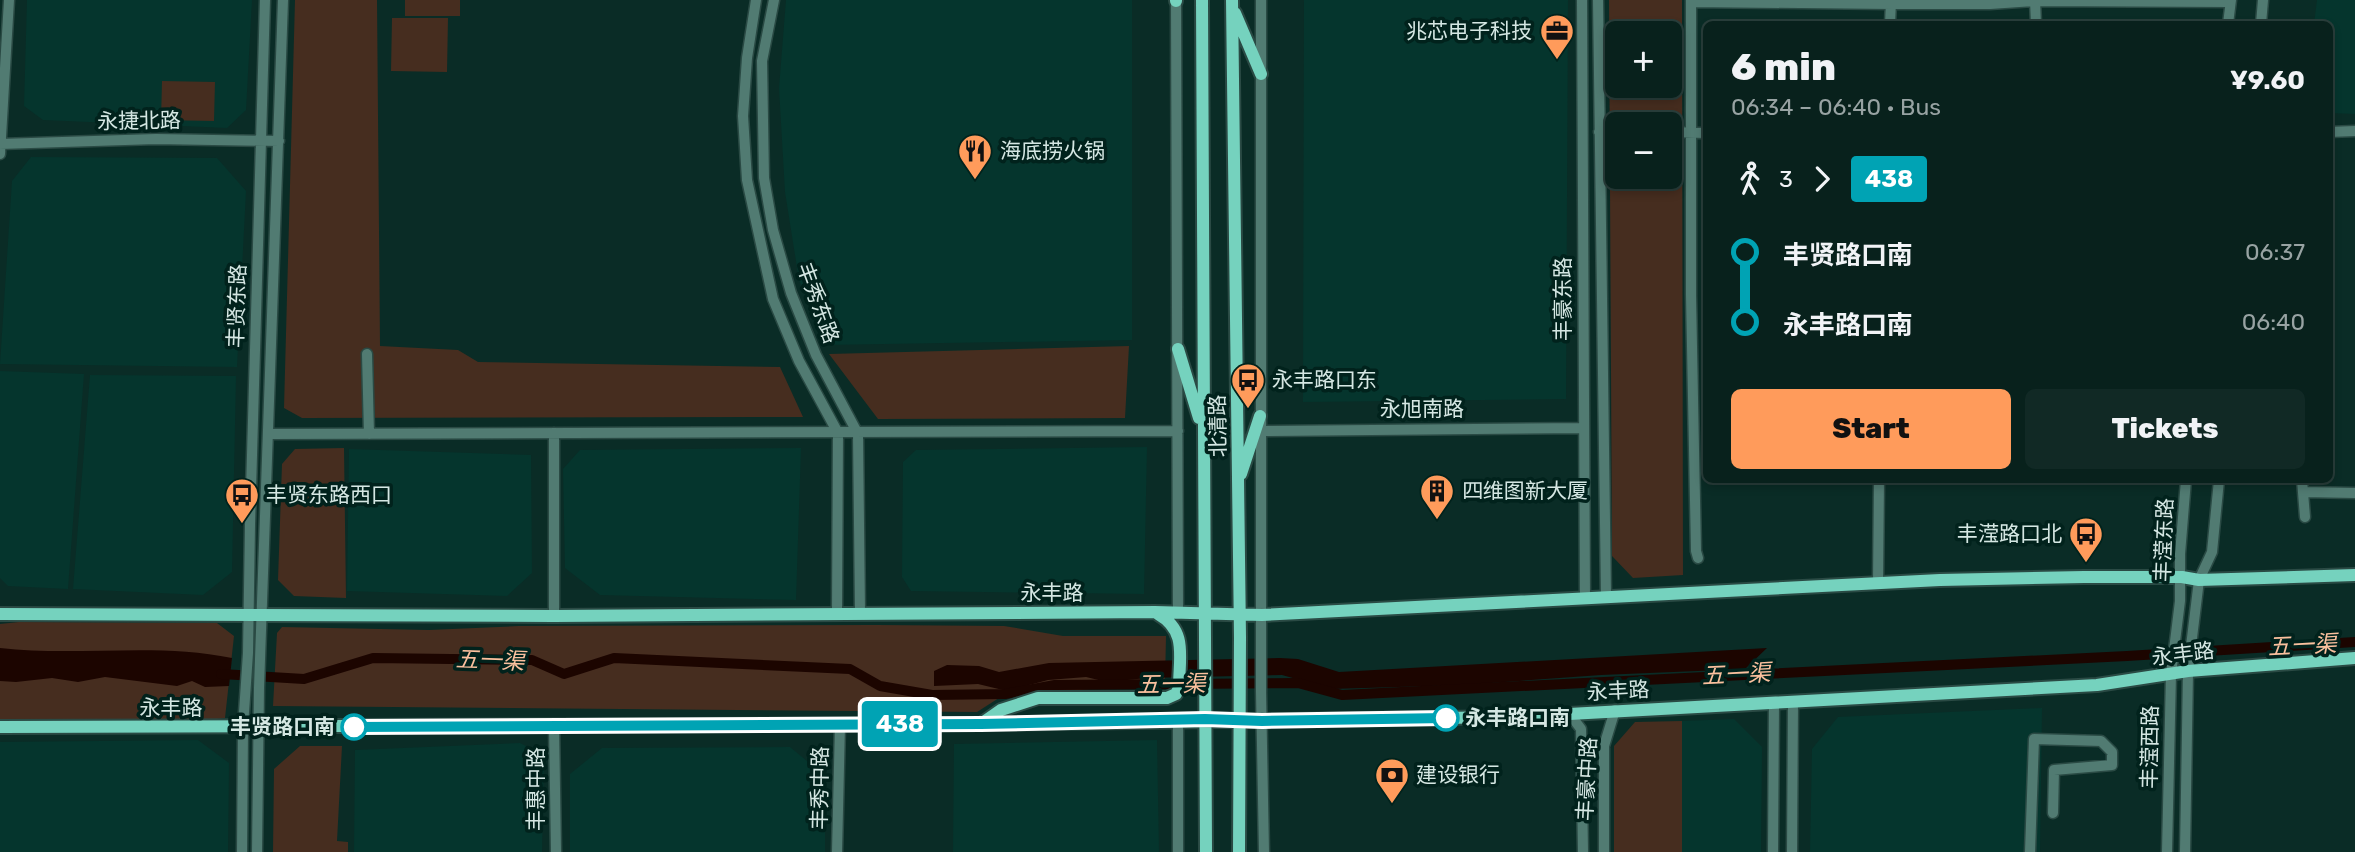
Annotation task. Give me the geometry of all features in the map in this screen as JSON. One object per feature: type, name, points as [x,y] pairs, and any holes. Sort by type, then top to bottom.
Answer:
[{"type":"main road","name":"北清路","points":[[1202,0],[1206,852]]},
{"type":"main road","name":"北清路","points":[[1232,4],[1240,852]]},
{"type":"main road","points":[[1232,4],[1261,74]]},
{"type":"main road","points":[[1178,349],[1203,430]]},
{"type":"main road","points":[[1238,485],[1260,416]]},
{"type":"main road","name":"永丰路","points":[[0,614],[554,616],[837,612],[1155,612],[1262,615],[1878,583],[2071,578],[2182,577],[2199,580],[2355,575]]},
{"type":"main road","points":[[981,724],[1001,710],[1038,698],[1167,698],[1175,694],[1179,688],[1177,629],[1155,612]]},
{"type":"main road","name":"永丰路","points":[[0,727],[981,724],[1513,717],[2097,685],[2188,671],[2355,658]]},
{"type":"street","points":[[0,154],[9,0]]},
{"type":"street","name":"丰贤东路","points":[[255,614],[265,0]]},
{"type":"street","name":"丰贤东路","points":[[255,614],[269,434],[283,0]]},
{"type":"street","name":"丰秀东路","points":[[756,0],[747,58],[744,116],[747,180],[773,299],[799,361],[838,433],[837,612]]},
{"type":"street","name":"丰秀东路","points":[[774,0],[762,61],[764,178],[773,230],[791,293],[816,355],[858,434],[860,612]]},
{"type":"street","name":"北清路","points":[[1176,0],[1178,613]]},
{"type":"street","name":"北清路","points":[[1261,0],[1262,721]]},
{"type":"street","name":"丰豪东路","points":[[1582,0],[1584,598]]},
{"type":"street","name":"丰豪东路","points":[[1598,0],[1606,597]]},
{"type":"street","points":[[2261,21],[2263,0]]},
{"type":"street","points":[[1698,558],[1693,411],[1691,1],[1990,4],[2035,1],[2230,1],[2228,21]]},
{"type":"street","points":[[2035,1],[2036,21]]},
{"type":"street","points":[[1890,21],[1891,2]]},
{"type":"street","points":[[2333,132],[2355,131]]},
{"type":"street","points":[[1599,132],[1605,132]]},
{"type":"street","points":[[1682,132],[1703,132]]},
{"type":"street","name":"永捷北路","points":[[0,144],[156,139],[279,141]]},
{"type":"street","points":[[367,354],[369,434]]},
{"type":"street","points":[[1693,411],[1703,411]]},
{"type":"street","name":"永旭南路","points":[[1260,431],[1583,428]]},
{"type":"street","points":[[269,434],[1178,431]]},
{"type":"street","points":[[554,433],[554,616]]},
{"type":"street","points":[[1878,583],[1879,483]]},
{"type":"street","name":"丰滢东路","points":[[2177,642],[2186,483]]},
{"type":"street","name":"丰滢东路","points":[[2193,643],[2199,580],[2212,552],[2219,483]]},
{"type":"street","points":[[2302,483],[2305,517]]},
{"type":"street","points":[[2303,492],[2355,493]]},
{"type":"street","points":[[255,614],[261,652],[257,852]]},
{"type":"street","points":[[242,852],[243,727],[248,653],[255,614]]},
{"type":"street","name":"丰滢西路","points":[[2167,852],[2171,674],[2177,642]]},
{"type":"street","name":"丰滢西路","points":[[2185,852],[2188,671],[2193,643]]},
{"type":"street","points":[[1791,852],[1793,701]]},
{"type":"street","points":[[1773,702],[1773,852]]},
{"type":"street","name":"丰豪中路","points":[[1604,852],[1604,746],[1615,710]]},
{"type":"street","name":"丰豪中路","points":[[1569,713],[1581,729],[1583,852]]},
{"type":"street","points":[[1178,720],[1178,852]]},
{"type":"street","points":[[1262,721],[1264,852]]},
{"type":"street","name":"丰秀中路","points":[[837,852],[840,724]]},
{"type":"street","name":"丰惠中路","points":[[555,725],[556,852]]},
{"type":"street","points":[[2029,852],[2034,738],[2101,741],[2112,752],[2112,765],[2054,770],[2053,813]]},
{"type":"shaded area","points":[[27,0],[252,0],[246,110],[227,128],[43,120],[24,106]]},
{"type":"shaded area","points":[[295,0],[377,0],[380,346],[458,350],[478,362],[780,367],[803,417],[302,418],[284,408]]},
{"type":"shaded area","points":[[405,0],[460,0],[460,16],[405,16]]},
{"type":"shaded area","points":[[786,0],[1132,0],[1132,340],[825,345],[799,280],[785,192],[779,88]]},
{"type":"shaded area","points":[[1304,0],[1568,0],[1566,399],[1303,402]]},
{"type":"shaded area","points":[[1609,0],[1682,0],[1683,575],[1633,578],[1612,556],[1610,189],[1682,189],[1682,112],[1610,112],[1610,98],[1682,98],[1682,21],[1609,21]]},
{"type":"shaded area","points":[[2317,0],[2355,0],[2355,114],[2333,113],[2333,21],[2314,21]]},
{"type":"shaded area","points":[[392,18],[448,18],[447,72],[391,71]]},
{"type":"shaded area","points":[[162,81],[215,82],[214,121],[161,120]]},
{"type":"shaded area","points":[[31,157],[217,158],[246,191],[237,367],[0,364],[12,181]]},
{"type":"shaded area","points":[[1129,346],[1125,418],[878,419],[829,354]]},
{"type":"shaded area","points":[[0,371],[84,374],[68,589],[8,586],[0,578]]},
{"type":"shaded area","points":[[90,375],[236,376],[232,572],[203,595],[73,589]]},
{"type":"shaded area","points":[[1147,447],[1144,594],[911,591],[902,577],[903,462],[916,450]]},
{"type":"shaded area","points":[[344,448],[346,598],[294,596],[278,580],[282,464],[295,449]]},
{"type":"shaded area","points":[[801,448],[796,600],[600,595],[565,568],[563,469],[580,450]]},
{"type":"shaded area","points":[[349,449],[531,455],[532,573],[507,596],[347,591]]},
{"type":"shaded area","points":[[217,623],[234,636],[225,718],[201,721],[0,720],[0,624]]},
{"type":"shaded area","points":[[519,626],[1004,626],[1063,636],[1166,636],[1165,683],[1002,696],[977,712],[273,706],[277,633],[282,627],[429,630]]},
{"type":"shaded area","points":[[0,648],[175,651],[232,658],[229,686],[205,687],[192,681],[177,686],[105,677],[78,682],[52,678],[16,682],[0,681]]},
{"type":"shaded area","points":[[1767,648],[1745,669],[1601,675],[1462,685],[1332,689],[1282,675],[1147,678],[1107,682],[1086,677],[1048,680],[1007,691],[978,684],[934,686],[934,671],[947,665],[979,666],[999,672],[1049,663],[1280,658],[1298,659],[1339,672]]},
{"type":"shaded area","points":[[2042,708],[2040,852],[1810,852],[1812,749],[1838,717]]},
{"type":"shaded area","points":[[1734,719],[1762,747],[1761,852],[1682,852],[1682,721]]},
{"type":"shaded area","points":[[1682,721],[1682,852],[1614,852],[1614,746],[1635,722]]},
{"type":"shaded area","points":[[198,740],[229,763],[228,852],[0,852],[0,742]]},
{"type":"shaded area","points":[[1157,740],[1159,852],[953,852],[954,744]]},
{"type":"shaded area","points":[[520,743],[544,755],[542,852],[354,852],[355,750]]},
{"type":"shaded area","points":[[300,746],[342,746],[337,841],[348,842],[348,852],[273,852],[274,769]]},
{"type":"shaded area","points":[[790,747],[825,776],[825,852],[570,852],[570,774],[602,748]]},
{"type":"waterway","name":"五一渠","points":[[221,674],[304,679],[373,658],[532,660],[564,674],[614,658],[850,669],[880,686],[932,695],[1005,694],[1055,685],[1298,683],[1342,695],[2355,642]]},
{"type":"bus line","name":"438","points":[[354,727],[981,724],[1205,719],[1262,721],[1446,718]]},
{"type":"place","name":"兆芯电子科技","points":[[1557,61]]},
{"type":"place","name":"海底捞火锅","points":[[975,181]]},
{"type":"place","name":"永丰路口东","points":[[1248,410]]},
{"type":"place","name":"四维图新大厦","points":[[1437,521]]},
{"type":"place","name":"丰贤东路西口","points":[[242,525]]},
{"type":"place","name":"丰滢路口北","points":[[2086,564]]},
{"type":"place","name":"永丰路口南","points":[[1446,718]]},
{"type":"place","name":"丰贤路口南","points":[[354,727]]},
{"type":"place","name":"建设银行","points":[[1392,805]]}]
